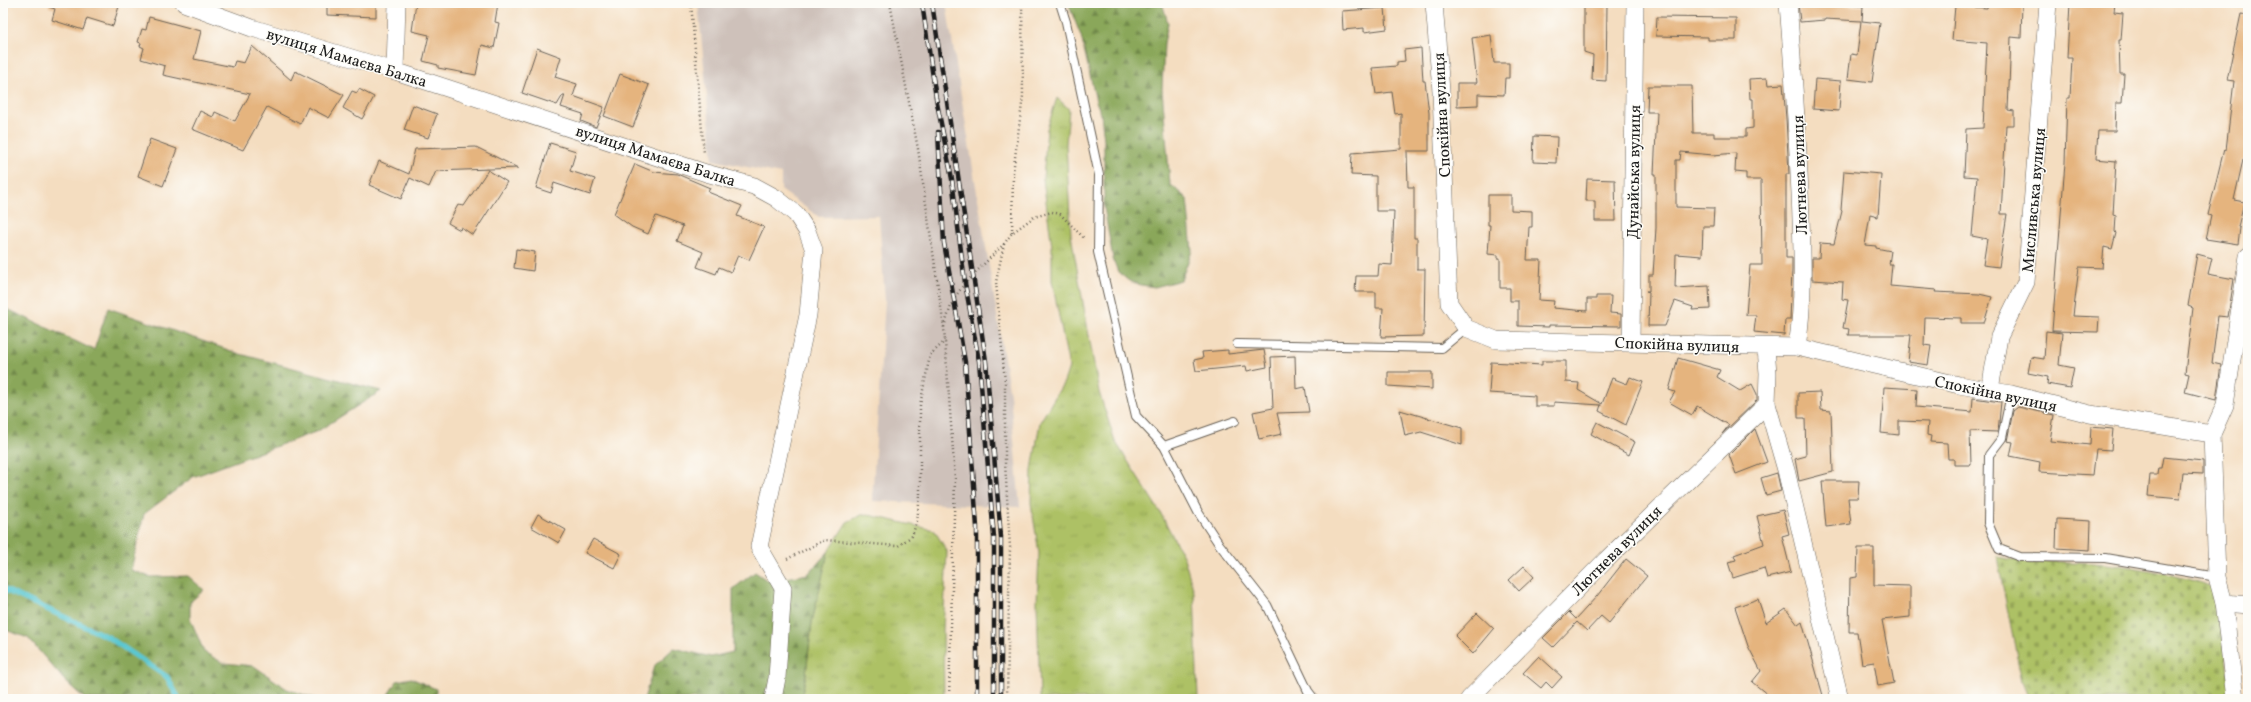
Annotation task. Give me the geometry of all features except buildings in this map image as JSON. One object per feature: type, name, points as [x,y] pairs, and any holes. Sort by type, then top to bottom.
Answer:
[{"type":"street","name":"вулиця Мамаєва Балка","points":[[184,3],[252,28],[395,71],[706,173],[754,186],[776,198],[796,214],[807,231],[814,250],[808,315],[759,547],[770,566]]},
{"type":"street","points":[[395,71],[397,3]]},
{"type":"street","name":"Спокійна вулиця","points":[[1434,3],[1441,91],[1449,303],[1466,328],[1496,340],[1631,342],[1766,348],[1797,347],[1959,385],[1990,389],[2090,414],[2212,434]]},
{"type":"street","name":"Дунайська вулиця","points":[[1631,342],[1635,3]]},
{"type":"street","name":"Лютнева вулиця","points":[[1788,3],[1796,92],[1802,254],[1801,322],[1797,347]]},
{"type":"street","name":"Мисливська вулиця","points":[[1990,389],[1999,337],[2026,282],[2048,3]]},
{"type":"street","points":[[2235,699],[2224,603],[2217,577],[2212,434],[2225,405],[2248,257]]},
{"type":"street","points":[[1766,348],[1768,373],[1767,404],[1786,470],[1840,699]]},
{"type":"street","name":"Лютнева вулиця","points":[[1469,699],[1606,560],[1767,404]]},
{"type":"street","points":[[770,566],[783,588],[777,678],[773,699]]},
{"type":"street","points":[[2224,603],[2248,605]]},
{"type":"lane","points":[[1060,3],[1066,22],[1099,175],[1098,252],[1136,416],[1164,446],[1198,512],[1219,544],[1267,605],[1308,692],[1314,699]]},
{"type":"lane","points":[[1237,344],[1442,348],[1466,328]]},
{"type":"lane","points":[[2011,394],[2002,438],[1989,455],[1988,523],[1999,549],[2020,557],[2105,558],[2217,577]]},
{"type":"lane","points":[[1164,446],[1235,421]]},
{"type":"path","points":[[691,3],[706,173]]},
{"type":"path","points":[[890,3],[918,149],[944,328],[955,479],[949,699]]},
{"type":"path","points":[[1012,233],[1013,173],[1023,96],[1022,3]]},
{"type":"path","points":[[944,328],[953,300],[964,283],[1004,244],[1012,233],[1034,217],[1052,212],[1066,218],[1098,252]]},
{"type":"path","points":[[1004,244],[996,282],[1005,382],[1005,463],[1010,547],[1007,699]]},
{"type":"path","points":[[770,566],[824,540],[898,546],[912,536],[917,521],[920,496],[920,405],[930,355],[945,341]]},
{"type":"shaded area","points":[[698,3],[946,3],[1010,395],[1020,507],[872,501],[885,301],[879,216],[819,217],[781,190],[781,174],[713,160]]},
{"type":"green space","points":[[1068,3],[1162,3],[1168,23],[1164,43],[1162,89],[1170,184],[1187,199],[1192,251],[1181,280],[1155,287],[1129,281],[1118,272],[1113,259],[1104,207],[1104,140],[1101,114],[1096,101],[1081,36]]},
{"type":"green space","points":[[1057,98],[1069,109],[1066,144],[1071,235],[1099,392],[1115,441],[1160,512],[1184,558],[1194,592],[1198,699],[1040,699],[1037,602],[1039,553],[1031,503],[1032,470],[1040,422],[1064,382],[1069,367],[1052,281],[1052,247],[1043,179],[1047,129]]},
{"type":"green space","points":[[3,307],[94,350],[108,308],[240,354],[381,391],[318,431],[193,477],[144,514],[131,570],[151,577],[188,576],[204,590],[190,602],[190,618],[204,652],[223,663],[254,666],[287,689],[317,699],[85,699],[65,681],[28,638],[3,629]]},
{"type":"green space","points":[[864,514],[934,530],[947,551],[943,631],[944,699],[801,699],[806,674],[812,622],[828,552],[847,522]]},
{"type":"green space","points":[[828,552],[812,622],[806,674],[801,699],[644,699],[654,666],[674,648],[711,657],[733,652],[733,589],[755,572],[768,581],[808,574]]},
{"type":"green space","points":[[1997,557],[2024,560],[2118,565],[2175,576],[2216,588],[2232,699],[2029,699],[2022,682]]},
{"type":"green space","points":[[411,678],[436,689],[436,699],[385,699],[397,681]]},
{"type":"waterway","points":[[3,589],[108,637],[167,677],[179,699]]},
{"type":"railway","points":[[922,3],[936,98],[952,179],[965,283],[979,361],[994,537],[994,699]]},
{"type":"railway","points":[[932,3],[986,361],[1001,537],[1001,699]]},
{"type":"railway","points":[[938,132],[944,243],[965,362],[977,527],[977,699]]}]
